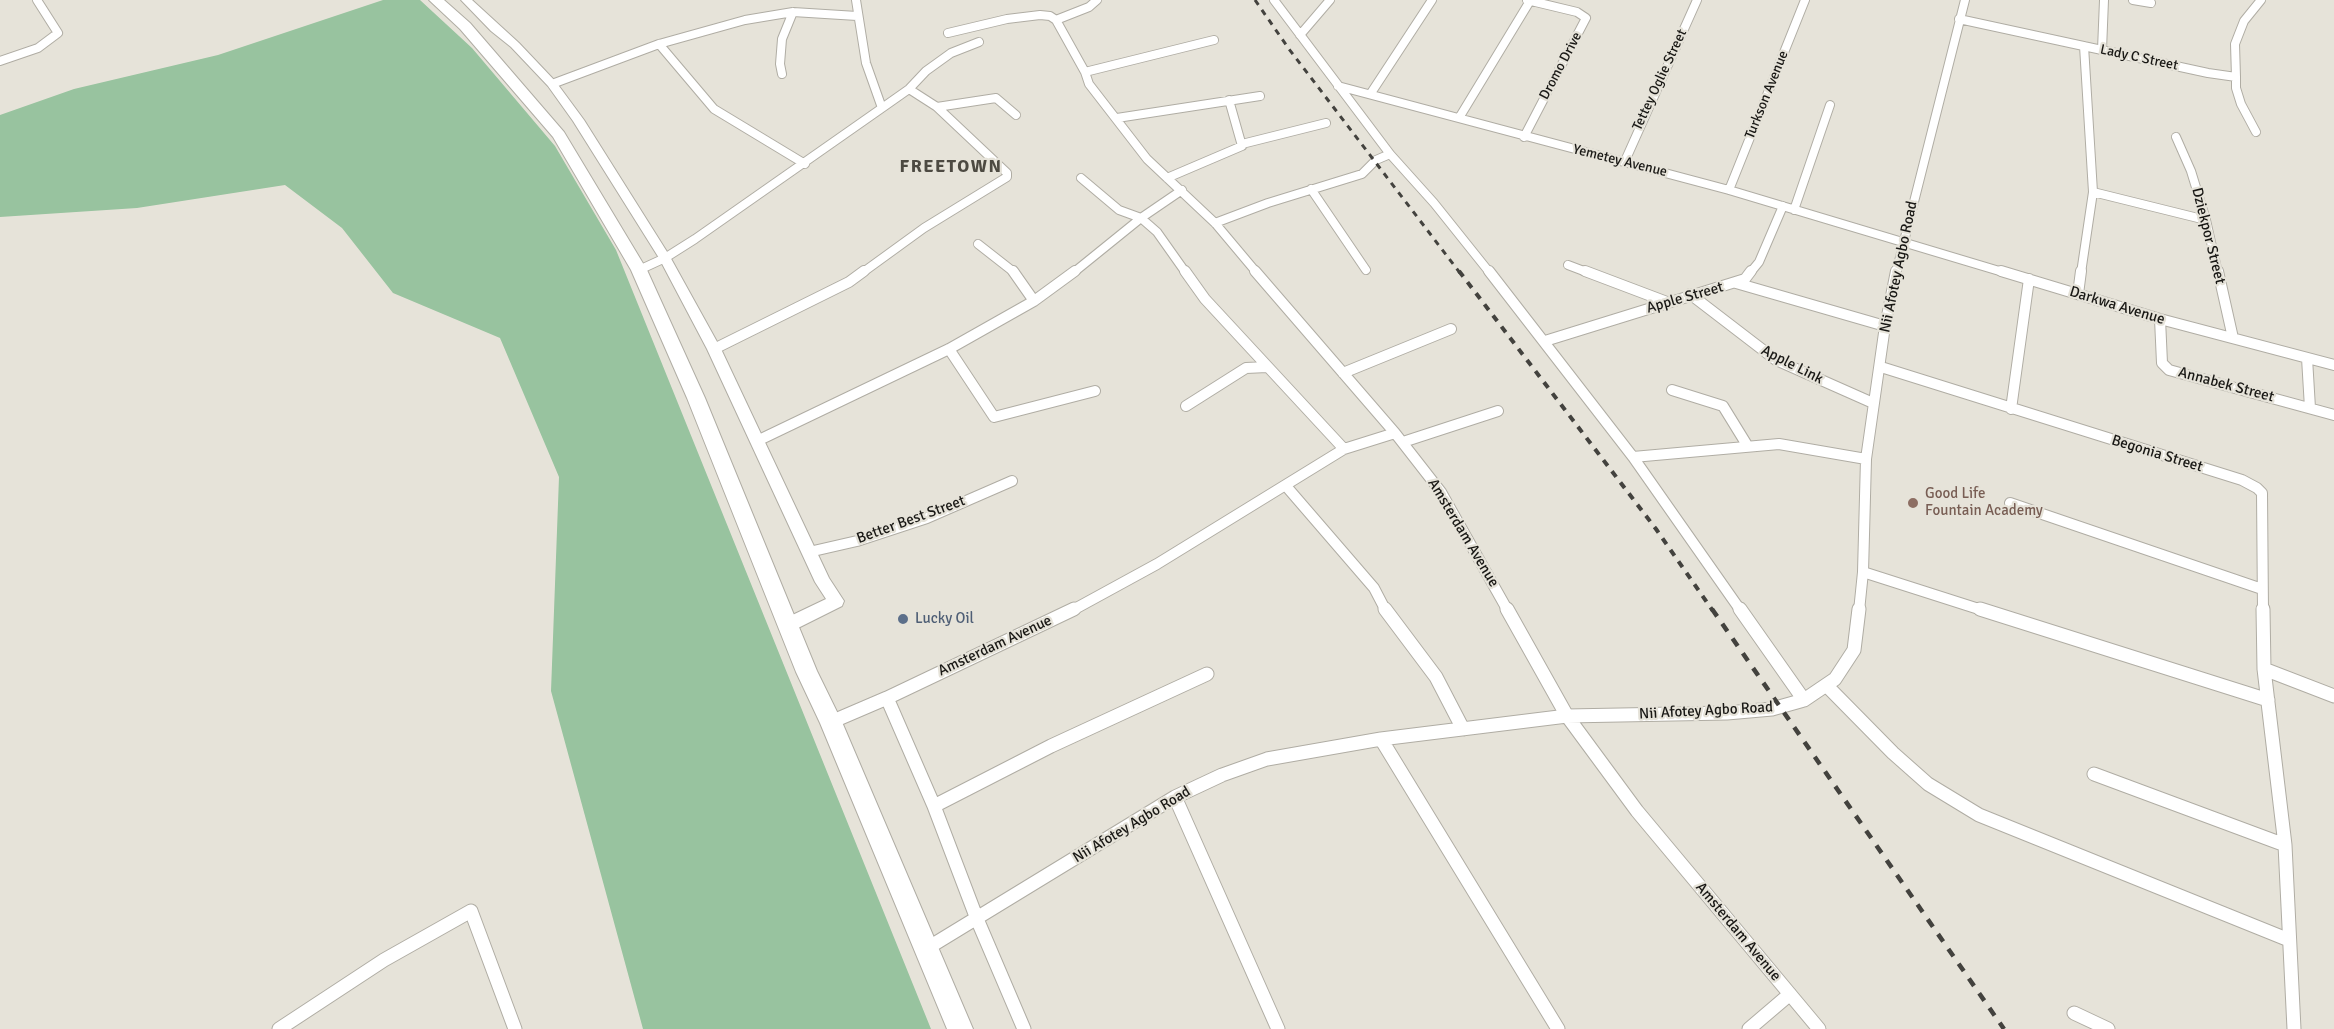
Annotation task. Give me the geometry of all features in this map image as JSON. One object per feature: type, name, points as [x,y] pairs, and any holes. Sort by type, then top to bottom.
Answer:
[{"type":"highway","points":[[436,0],[465,26],[559,135],[639,270],[696,398],[788,625],[960,1029]]},
{"type":"street","points":[[0,61],[38,48],[58,33],[37,0]]},
{"type":"street","points":[[466,0],[515,45],[552,84],[586,131],[665,258],[714,349],[823,582],[836,601],[788,625]]},
{"type":"street","points":[[856,0],[866,63],[882,108]]},
{"type":"street","points":[[1056,20],[1089,7],[1096,0]]},
{"type":"street","points":[[1274,0],[1390,154],[1434,202],[1545,341],[1633,457],[1804,700]]},
{"type":"street","points":[[1300,35],[1330,0]]},
{"type":"street","points":[[1371,93],[1432,0]]},
{"type":"street","points":[[1458,118],[1529,0]]},
{"type":"street","name":"Dromo Drive","points":[[1524,137],[1586,18],[1577,12],[1529,0]]},
{"type":"street","name":"Tettey Oglie Street","points":[[1625,161],[1698,0]]},
{"type":"street","name":"Turkson Avenue","points":[[1728,190],[1805,0]]},
{"type":"street","name":"Nii Afotey Agbo Road","points":[[926,949],[1175,797],[1222,775],[1267,759],[1381,739],[1567,716],[1772,709],[1804,700],[1835,680],[1854,650],[1863,572],[1866,459],[1873,403],[1881,367],[1885,326],[1902,242],[1965,0]]},
{"type":"street","points":[[2102,50],[2104,0]]},
{"type":"street","points":[[2133,0],[2151,3]]},
{"type":"street","points":[[2256,132],[2241,104],[2236,88],[2235,44],[2244,21],[2261,0]]},
{"type":"street","points":[[552,84],[659,44],[745,20],[793,12],[857,16]]},
{"type":"street","points":[[782,74],[780,63],[782,39],[793,12]]},
{"type":"street","points":[[948,33],[1040,15],[1050,16],[1056,20],[1085,72],[1089,84],[1147,159],[1215,223],[1399,437],[1498,411]]},
{"type":"street","name":"Lady C Street","points":[[1959,19],[2236,77]]},
{"type":"street","points":[[1085,72],[1214,40]]},
{"type":"street","points":[[639,270],[665,258],[805,164],[909,89],[926,71],[951,53],[979,42]]},
{"type":"street","points":[[659,44],[714,109],[805,164]]},
{"type":"street","points":[[2078,294],[2093,192],[2084,46]]},
{"type":"street","name":"Yemetey Avenue","points":[[1338,86],[1371,93],[1524,137],[1625,161],[1902,242]]},
{"type":"street","points":[[714,349],[849,282],[924,228],[1007,177],[1007,173],[937,107],[909,89]]},
{"type":"street","points":[[1117,118],[1260,96]]},
{"type":"street","points":[[937,107],[996,98],[1016,115]]},
{"type":"street","points":[[1229,100],[1242,144]]},
{"type":"street","points":[[1794,210],[1830,105]]},
{"type":"street","points":[[1167,178],[1235,150],[1242,144],[1326,123]]},
{"type":"street","name":"Dziekpor Street","points":[[2176,136],[2191,171],[2206,220],[2233,338]]},
{"type":"street","points":[[1215,223],[1311,189],[1362,174],[1372,163],[1390,154]]},
{"type":"street","points":[[1081,178],[1119,210],[1141,218],[1162,237],[1205,299],[1344,449]]},
{"type":"street","points":[[1311,189],[1366,270]]},
{"type":"street","points":[[757,441],[949,349],[1034,301],[1141,218],[1182,190]]},
{"type":"street","points":[[2093,192],[2206,220]]},
{"type":"street","name":"Apple Street","points":[[1545,341],[1690,294],[1736,283],[1751,273],[1759,261],[1783,206]]},
{"type":"street","name":"Darkwa Avenue","points":[[1902,242],[2160,320],[2334,365]]},
{"type":"street","points":[[978,244],[1017,274],[1034,301]]},
{"type":"street","points":[[1568,265],[1667,302]]},
{"type":"street","points":[[2011,409],[2029,279]]},
{"type":"street","points":[[1736,283],[1885,326]]},
{"type":"street","name":"Apple Link","points":[[1690,294],[1776,360],[1873,403]]},
{"type":"street","name":"Annabek Street","points":[[2160,320],[2162,363],[2169,370],[2334,415]]},
{"type":"street","points":[[1343,373],[1451,329]]},
{"type":"street","points":[[949,349],[994,417],[1095,391]]},
{"type":"street","points":[[2307,358],[2310,408]]},
{"type":"street","name":"Begonia Street","points":[[1881,367],[2242,480],[2262,493],[2264,669],[2284,845],[2295,1029]]},
{"type":"street","points":[[1186,406],[1246,368],[1267,368]]},
{"type":"street","points":[[1672,390],[1723,406],[1748,445]]},
{"type":"street","name":"Amsterdam Avenue","points":[[831,722],[887,698],[1074,609],[1157,564],[1344,449],[1399,437],[1441,492],[1567,716],[1637,811],[1819,1029]]},
{"type":"street","points":[[1633,457],[1748,445],[1796,445],[1866,459]]},
{"type":"street","name":"Better Best Street","points":[[809,552],[857,542],[927,518],[1012,481]]},
{"type":"street","points":[[1286,486],[1374,588],[1385,609],[1436,676],[1463,729]]},
{"type":"street","points":[[2010,503],[2262,589]]},
{"type":"street","points":[[1863,572],[2268,700]]},
{"type":"street","points":[[2264,669],[2334,696]]},
{"type":"street","points":[[934,806],[1051,746],[1207,674]]},
{"type":"street","points":[[1826,686],[1893,753],[1928,784],[1979,815],[2289,940]]},
{"type":"street","points":[[887,698],[934,806],[977,919],[1024,1029]]},
{"type":"street","points":[[1381,739],[1558,1029]]},
{"type":"street","points":[[2094,774],[2284,845]]},
{"type":"street","points":[[1175,797],[1278,1029]]},
{"type":"street","points":[[279,1029],[384,960],[471,910],[515,1029]]},
{"type":"street","points":[[1749,1029],[1790,994]]},
{"type":"street","points":[[2074,1013],[2108,1029]]},
{"type":"green space","points":[[383,0],[420,0],[472,48],[555,146],[616,250],[931,1029],[643,1029],[551,691],[559,477],[500,338],[393,293],[342,228],[285,185],[137,208],[0,217],[0,115],[74,89],[218,55]]},
{"type":"railway","points":[[1255,0],[1289,49],[1460,273]]},
{"type":"railway","points":[[1459,271],[1656,529],[1713,611]]},
{"type":"railway","points":[[1712,609],[2004,1029]]},
{"type":"place","name":"Good Life Fountain Academy","points":[[1913,503]]},
{"type":"place","name":"Lucky Oil","points":[[903,619]]},
{"type":"district","name":"FREETOWN","points":[[951,167]]}]
